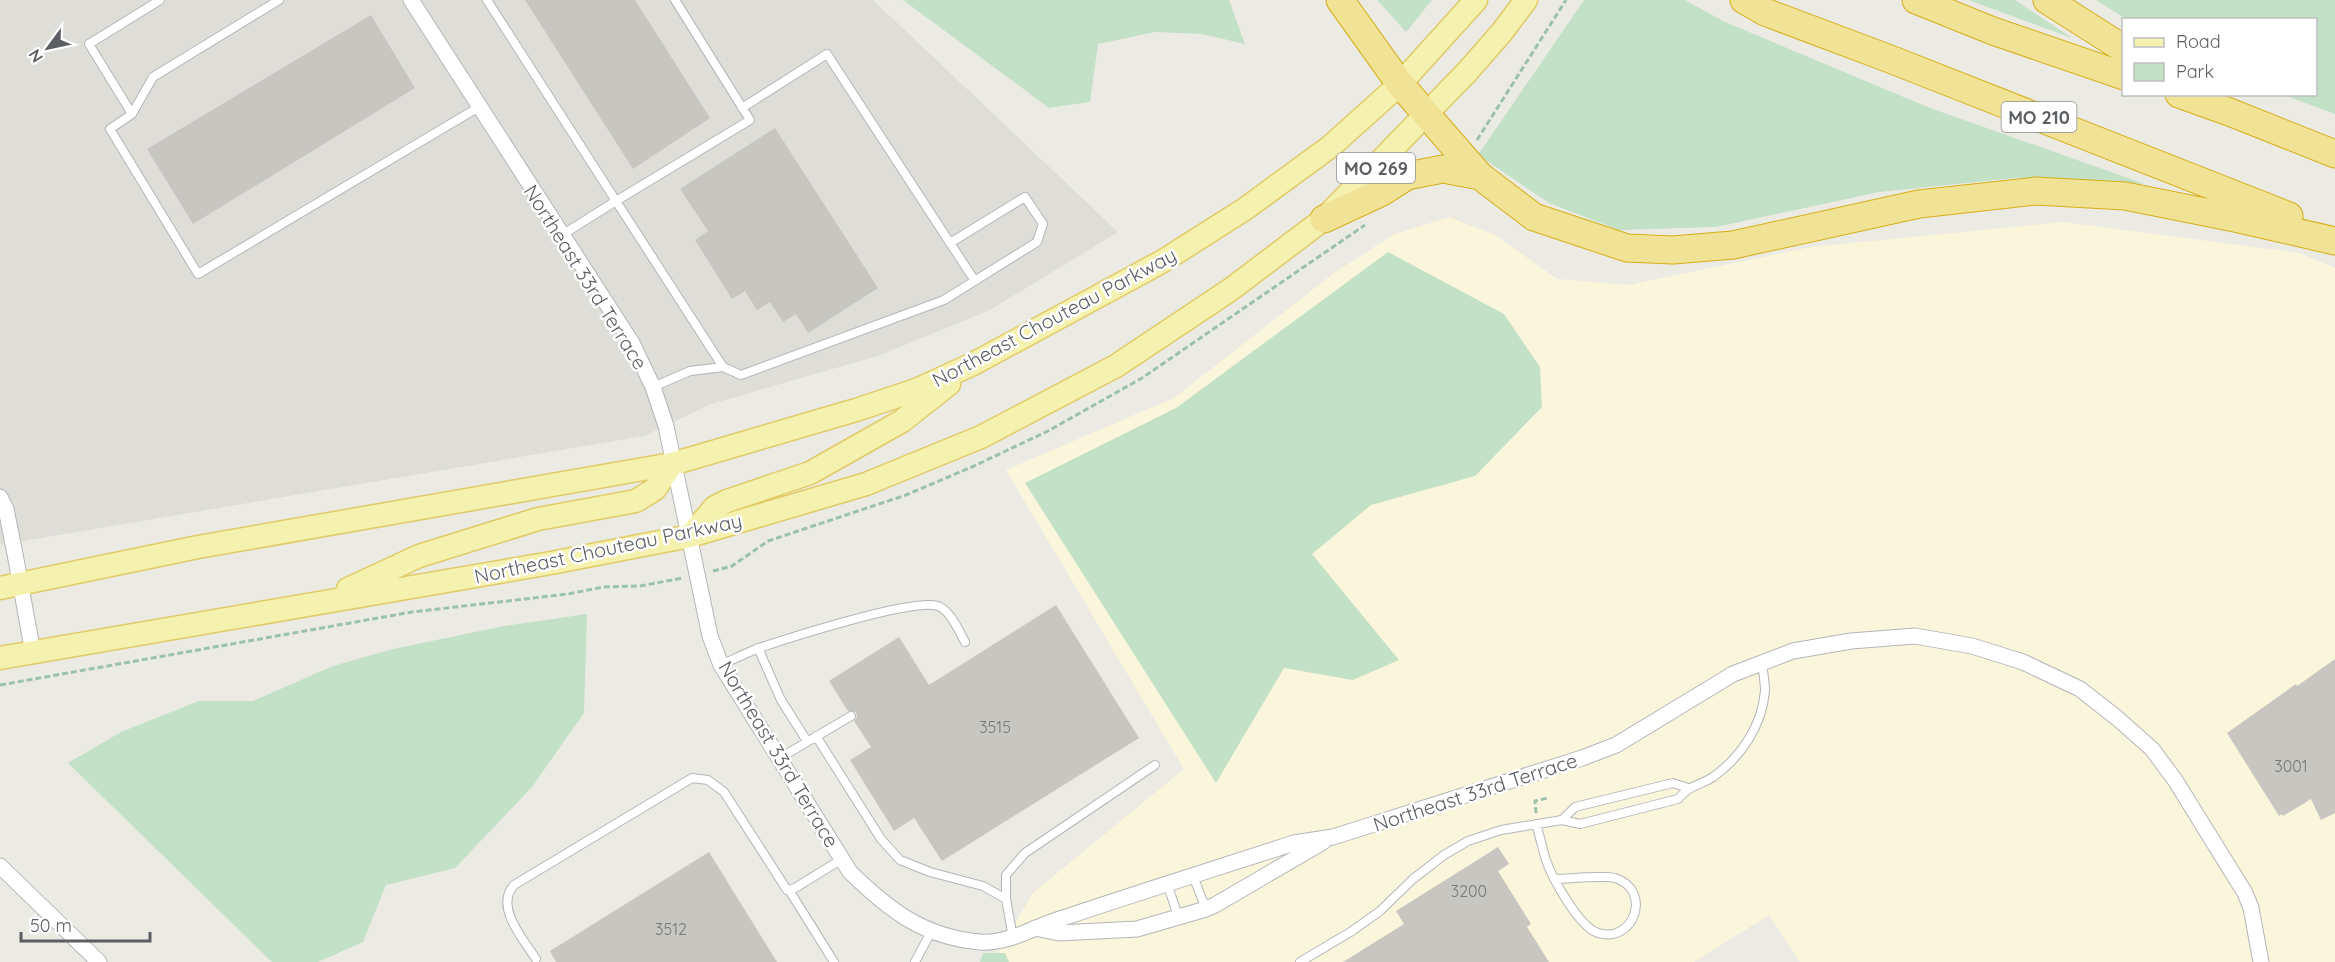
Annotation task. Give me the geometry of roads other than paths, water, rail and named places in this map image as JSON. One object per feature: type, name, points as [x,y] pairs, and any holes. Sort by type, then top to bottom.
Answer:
[{"type":"highway","points":[[1340,0],[1400,84],[1480,176],[1534,217],[1627,248],[1673,250],[1733,245],[1918,204],[2036,191],[2125,196],[2335,241]]},
{"type":"highway","name":"MO 210","points":[[1744,0],[1765,12],[1890,58],[2335,234]]},
{"type":"highway","points":[[1916,0],[1993,31],[2122,75]]},
{"type":"highway","points":[[2047,0],[2122,48]]},
{"type":"highway","points":[[2184,96],[2335,154]]},
{"type":"highway","points":[[2204,96],[2232,113]]},
{"type":"highway","points":[[1324,219],[1382,192],[1407,176],[1443,169],[1480,176]]},
{"type":"main road","name":"Northeast Chouteau Parkway","points":[[11,586],[198,547],[672,464],[916,390],[973,364],[1163,261],[1245,209],[1331,146],[1400,84],[1476,0]]},
{"type":"main road","points":[[1426,115],[1502,32],[1526,0]]},
{"type":"main road","name":"MO 269","points":[[1324,219],[1426,115]]},
{"type":"main road","name":"Northeast Chouteau Parkway","points":[[0,658],[551,563],[690,536],[866,484],[981,437],[1135,353],[1230,290],[1324,219]]},
{"type":"main road","points":[[690,536],[715,507],[810,473],[902,421],[973,364]]},
{"type":"main road","points":[[319,602],[418,556],[538,519],[636,501],[655,489],[672,464]]},
{"type":"street","name":"Northeast 33rd Terrace","points":[[411,0],[632,343],[652,387],[666,426],[672,464],[690,536],[710,636],[721,665],[850,872],[879,900],[913,922],[947,937],[983,942],[1013,938],[1034,928],[1294,843],[1334,837],[1549,769],[1616,745],[1733,674],[1793,651],[1840,643],[1916,636],[1972,646],[2023,662],[2080,690],[2152,749],[2175,780],[2245,893],[2251,908],[2261,962]]},
{"type":"street","points":[[0,497],[6,509],[11,586],[33,653]]},
{"type":"street","name":"Northeast 33rd Terrace","points":[[1034,928],[1059,933],[1137,929],[1206,909],[1334,837]]},
{"type":"street","points":[[0,866],[99,962]]},
{"type":"lane","points":[[132,114],[89,44],[160,0]]},
{"type":"lane","points":[[279,0],[153,77],[132,114],[110,129],[198,274],[479,106]]},
{"type":"lane","points":[[487,0],[723,367]]},
{"type":"lane","points":[[562,235],[750,120],[675,0]]},
{"type":"lane","points":[[742,108],[827,54],[975,280]]},
{"type":"lane","points":[[652,387],[690,370],[723,367],[741,375],[944,300],[1037,242],[1043,224],[1025,197],[950,243]]},
{"type":"lane","points":[[721,665],[758,648],[901,608],[923,604],[938,606],[945,610],[965,642]]},
{"type":"lane","points":[[758,648],[781,700],[807,741]]},
{"type":"lane","points":[[1300,962],[1352,931],[1380,911],[1413,879],[1444,855],[1468,842],[1502,830],[1562,819],[1580,824],[1678,799],[1688,788],[1708,780],[1730,765],[1750,737],[1760,716],[1765,690],[1762,663]]},
{"type":"lane","points":[[780,758],[851,716]]},
{"type":"lane","points":[[816,736],[882,839],[900,860],[930,872],[983,886],[1006,899]]},
{"type":"lane","points":[[1013,938],[1006,899],[1006,876],[1024,853],[1155,765]]},
{"type":"lane","points":[[536,959],[511,918],[507,906],[508,891],[514,885],[692,778],[708,780],[724,792],[834,962]]},
{"type":"lane","points":[[1562,819],[1575,807],[1673,783],[1688,788]]},
{"type":"lane","points":[[1536,824],[1546,862],[1555,879],[1563,894],[1585,924],[1598,933],[1612,934],[1627,927],[1635,917],[1637,902],[1628,886],[1614,878],[1555,879]]},
{"type":"lane","points":[[789,890],[843,859]]},
{"type":"lane","points":[[1193,876],[1206,909]]},
{"type":"lane","points":[[1167,884],[1178,916]]},
{"type":"lane","points":[[915,962],[932,930]]}]
